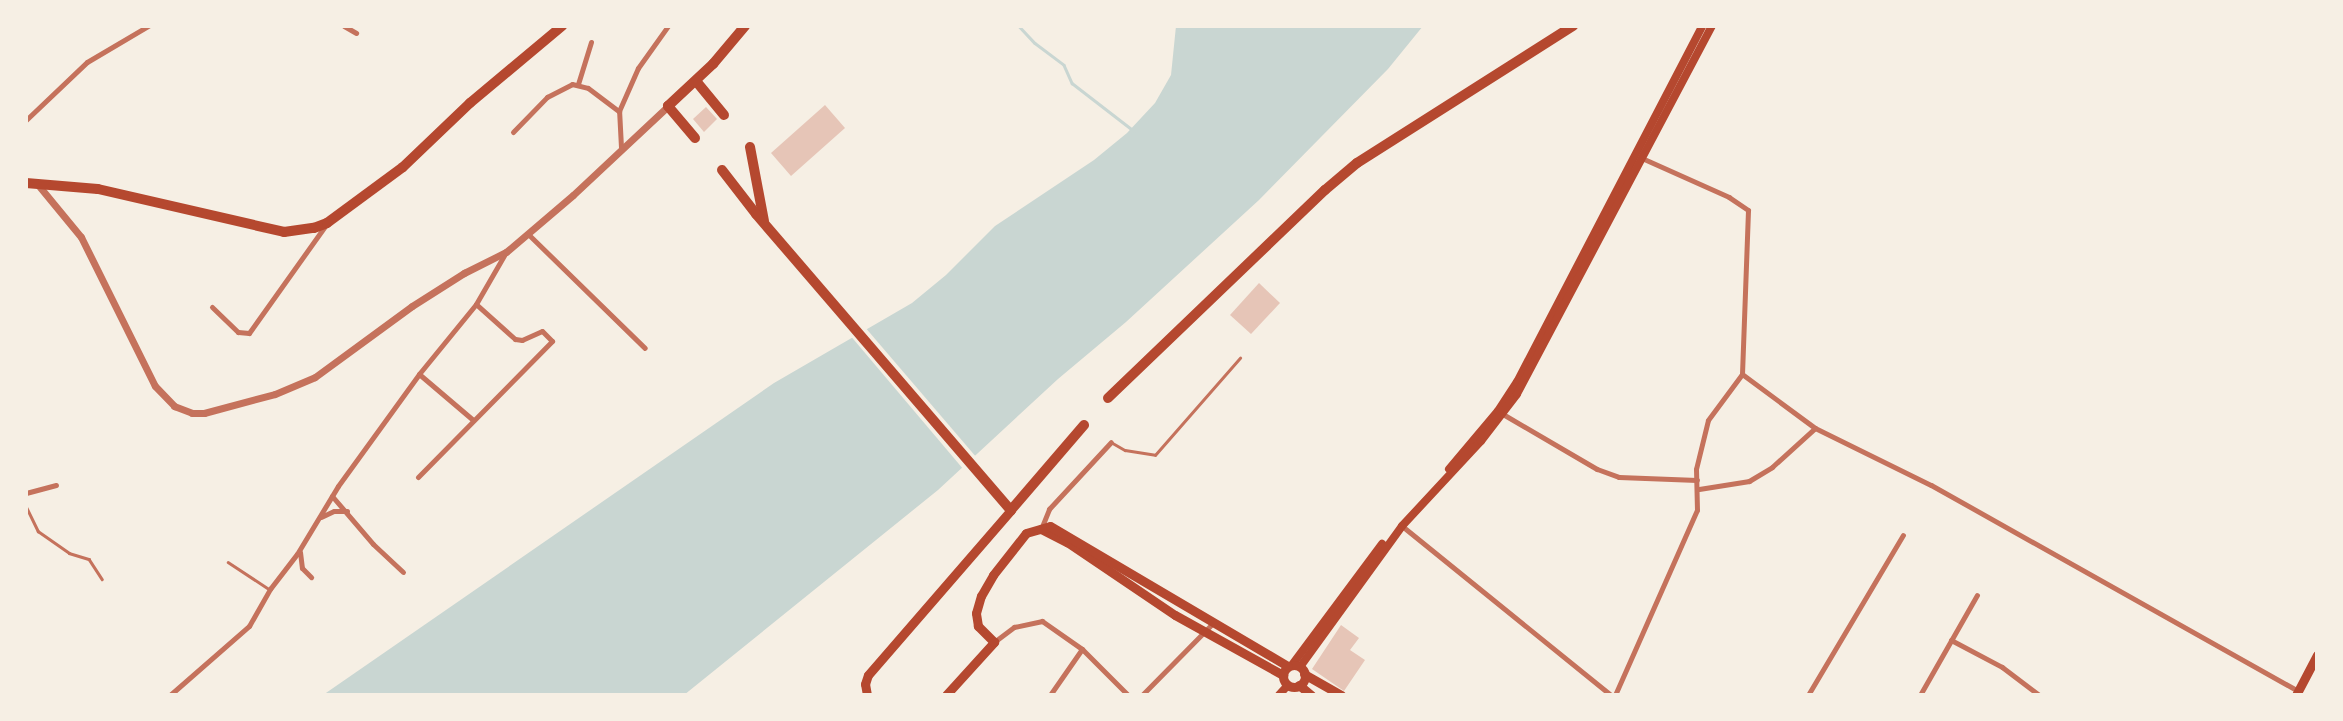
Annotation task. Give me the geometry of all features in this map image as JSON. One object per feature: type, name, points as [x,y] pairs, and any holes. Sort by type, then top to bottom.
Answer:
[{"type":"highway","points":[[26,183],[98,189],[284,232],[300,231],[327,223],[402,167],[470,103],[562,26]]},
{"type":"highway","points":[[695,138],[668,106],[696,81],[745,26]]},
{"type":"highway","points":[[1108,398],[1325,190],[1357,163],[1573,26]]},
{"type":"highway","points":[[696,81],[723,115]]},
{"type":"highway","points":[[750,147],[764,221]]},
{"type":"highway","points":[[722,170],[1011,510],[1084,425]]},
{"type":"main road","points":[[1639,157],[1702,26]]},
{"type":"main road","points":[[1294,669],[1402,526],[1501,413],[1712,26]]},
{"type":"main road","points":[[1279,695],[1288,685],[1294,669],[1398,522],[1501,413]]},
{"type":"main road","points":[[866,693],[869,675],[1011,510]]},
{"type":"main road","points":[[946,695],[994,642],[978,626],[976,613],[981,596],[1007,554],[1026,533],[1050,526],[1069,535],[1209,627],[1340,695]]},
{"type":"main road","points":[[2297,693],[2317,655]]},
{"type":"main road","points":[[1294,669],[1299,685],[1311,695]]},
{"type":"main road","points":[[1288,685],[1299,685]]},
{"type":"street","points":[[26,120],[87,62],[148,26]]},
{"type":"street","points":[[344,26],[355,33]]},
{"type":"street","points":[[621,147],[619,111],[638,68],[668,26]]},
{"type":"street","points":[[578,84],[590,43]]},
{"type":"street","points":[[513,132],[547,97],[559,89],[578,84],[619,111]]},
{"type":"street","points":[[39,186],[81,237],[155,386],[174,406],[192,413],[253,401],[315,377],[412,306],[464,273],[506,252],[668,106]]},
{"type":"street","points":[[1402,526],[1613,695],[1697,510],[1697,480],[1708,420],[1742,374],[1748,210],[1729,197],[1639,157]]},
{"type":"street","points":[[212,307],[239,332],[249,333],[327,223]]},
{"type":"street","points":[[528,234],[645,348]]},
{"type":"street","points":[[170,695],[249,626],[270,589],[332,496],[419,374],[476,304],[506,252]]},
{"type":"street","points":[[418,477],[552,341],[542,331],[522,340],[515,339],[476,304]]},
{"type":"street","points":[[419,374],[473,421]]},
{"type":"street","points":[[1742,374],[1815,428],[1931,485],[2297,693]]},
{"type":"street","points":[[1501,413],[1597,469],[1619,477],[1697,480]]},
{"type":"street","points":[[1699,489],[1749,481],[1772,467],[1815,428]]},
{"type":"street","points":[[1041,529],[1049,509],[1111,442]]},
{"type":"street","points":[[26,493],[56,485]]},
{"type":"street","points":[[332,496],[373,544],[403,572]]},
{"type":"street","points":[[316,523],[334,511],[347,511]]},
{"type":"street","points":[[1808,695],[1903,535]]},
{"type":"street","points":[[303,542],[300,561],[311,577]]},
{"type":"street","points":[[1920,695],[1977,595]]},
{"type":"street","points":[[994,642],[1014,627],[1042,621],[1082,649],[1128,695]]},
{"type":"street","points":[[1142,695],[1209,627]]},
{"type":"street","points":[[1951,640],[2002,667],[2039,695]]},
{"type":"street","points":[[1050,695],[1082,649]]},
{"type":"lane","points":[[1111,442],[1125,450],[1155,455],[1240,358]]},
{"type":"lane","points":[[26,506],[38,531],[69,553],[89,559],[102,579]]},
{"type":"lane","points":[[228,562],[270,589]]},
{"type":"shaded area","points":[[1176,26],[1423,26],[1388,69],[1259,200],[1126,322],[1058,379],[938,490],[684,695],[323,695],[774,383],[912,303],[946,275],[995,226],[1094,160],[1127,133],[1155,103],[1171,75]]},
{"type":"pier","points":[[864,326],[977,458],[964,470],[849,334]]},
{"type":"building","points":[[825,105],[845,128],[791,176],[771,153]]},
{"type":"building","points":[[706,107],[717,119],[704,132],[693,119]]},
{"type":"building","points":[[1259,283],[1280,303],[1251,334],[1230,315]]},
{"type":"building","points":[[1341,625],[1359,638],[1350,650],[1365,660],[1344,691],[1312,669]]},
{"type":"waterway","points":[[1019,26],[1035,43],[1064,65],[1072,83],[1134,131]]}]
